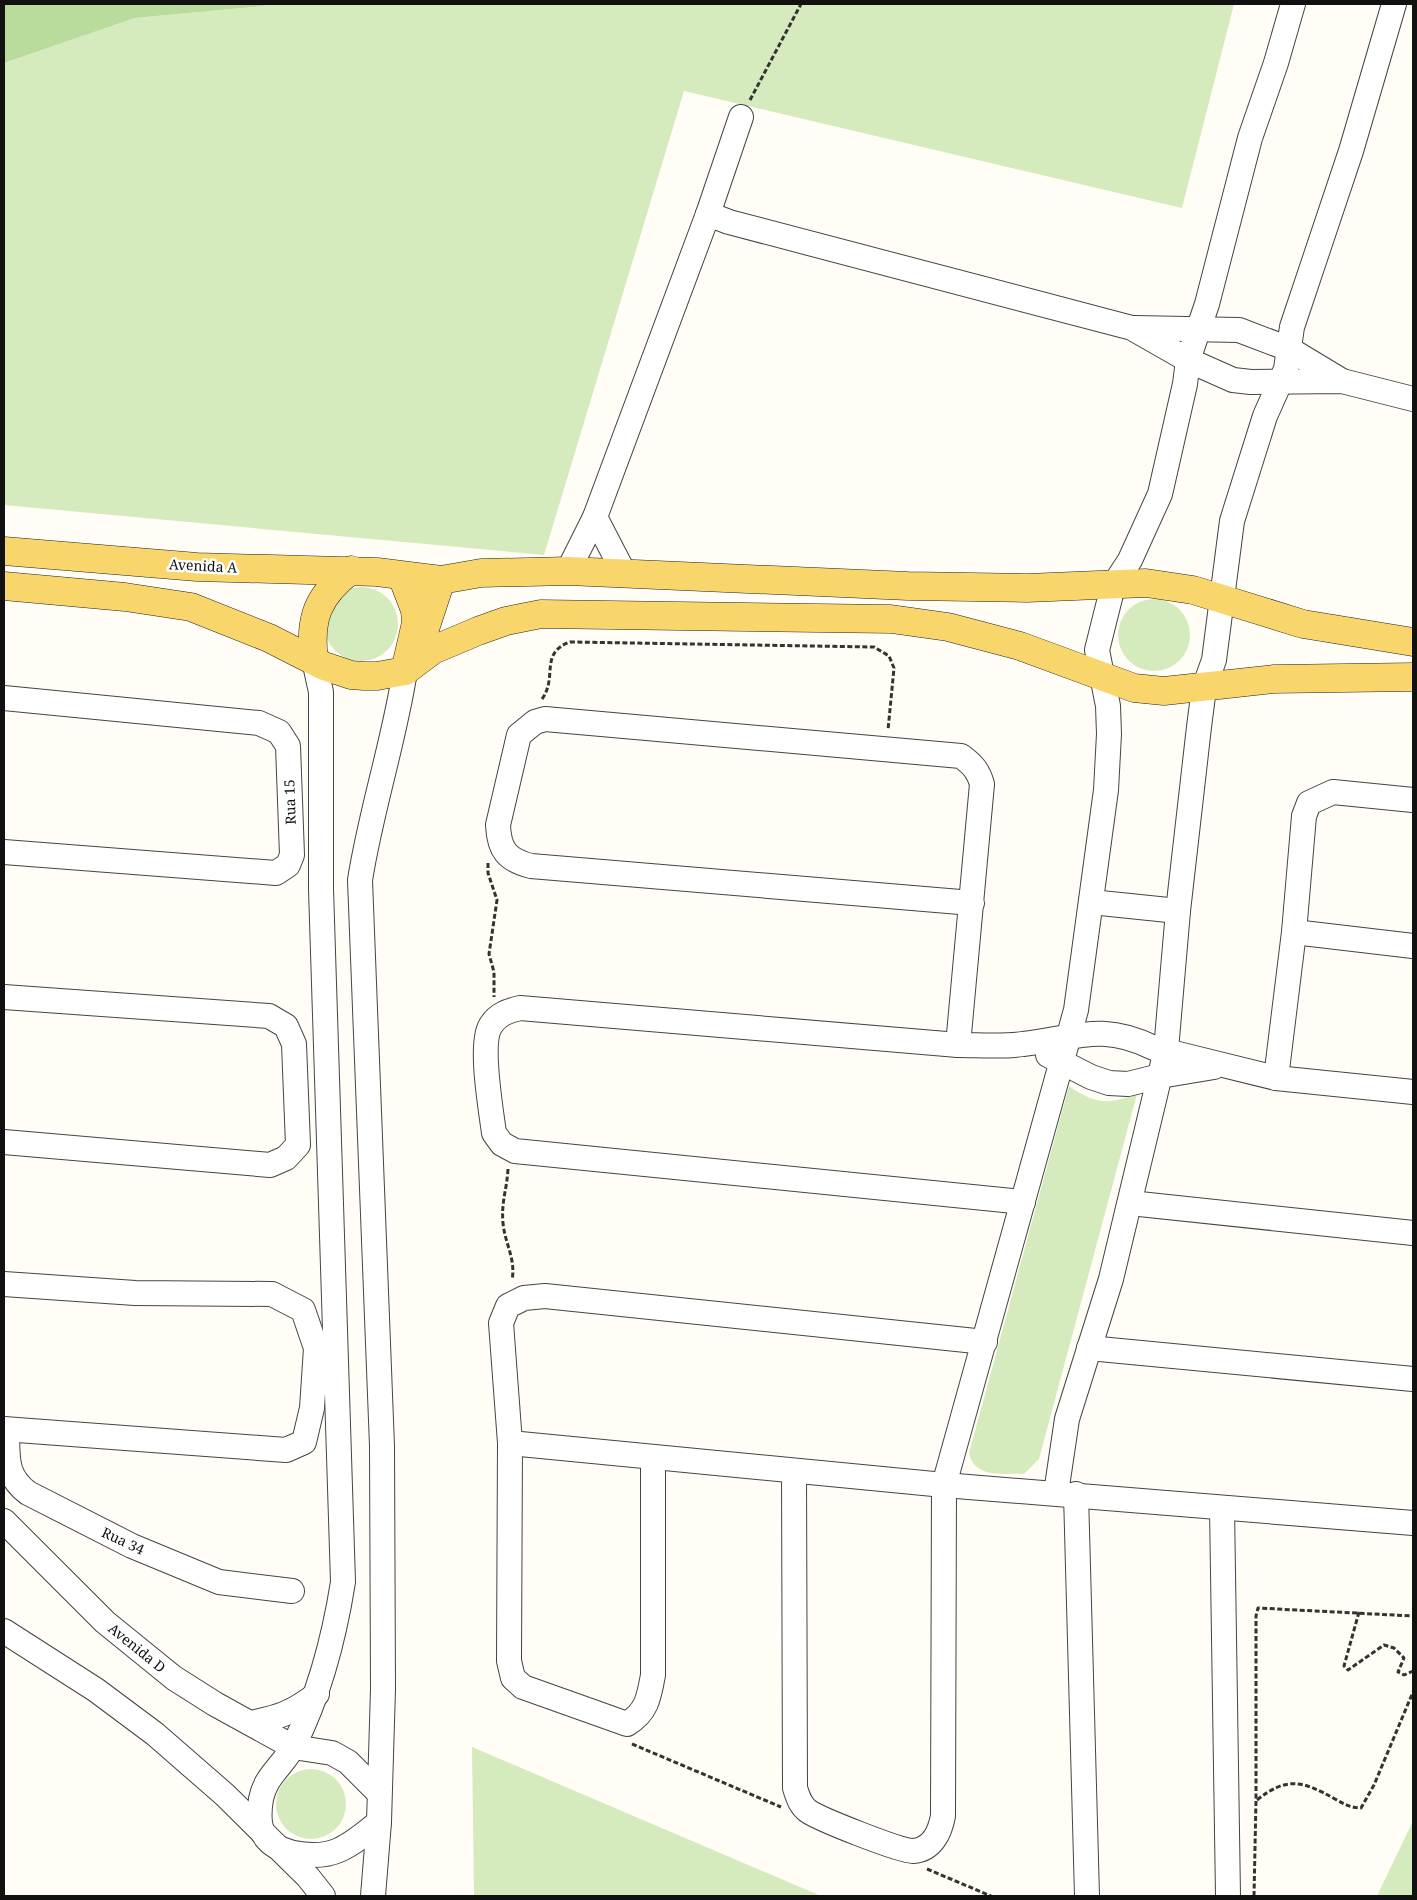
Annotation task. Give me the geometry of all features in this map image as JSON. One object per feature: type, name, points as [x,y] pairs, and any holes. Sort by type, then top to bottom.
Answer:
[{"type":"main road","name":"Avenida A","points":[[4,551],[197,567],[351,570],[441,580],[481,573],[568,571],[625,575],[918,586],[1027,588],[1113,586]]},
{"type":"main road","points":[[314,660],[314,621],[317,608],[327,592],[351,570]]},
{"type":"main road","points":[[402,576],[415,610],[416,623],[405,672]]},
{"type":"main road","points":[[405,672],[423,636],[441,580]]},
{"type":"main road","points":[[1113,586],[1146,584],[1193,590],[1303,624],[1413,642]]},
{"type":"main road","points":[[4,586],[125,597],[191,606],[269,638],[314,660],[351,675],[377,676],[405,672],[433,650],[506,620],[541,614],[891,619],[948,627],[1020,646],[1134,688],[1164,690],[1204,688],[1274,679],[1413,677]]},
{"type":"street","points":[[794,1470],[795,1788],[800,1803],[808,1811],[870,1838],[912,1851],[932,1842],[940,1833],[943,1816],[944,1485],[1076,1010],[1106,790],[1109,734],[1108,706],[1097,650],[1113,586],[1130,560],[1160,494],[1185,384],[1188,360],[1207,304],[1250,138],[1276,63],[1293,4]]},
{"type":"street","points":[[1087,1896],[1066,1493],[1067,1420],[1111,1279],[1166,1050],[1178,912],[1204,688],[1214,660],[1232,520],[1265,416],[1286,369],[1292,327],[1350,151],[1394,4]]},
{"type":"street","points":[[568,571],[595,517],[708,214],[741,117]]},
{"type":"street","points":[[708,214],[729,222],[1132,328],[1239,330],[1289,349],[1342,381]]},
{"type":"street","points":[[1132,328],[1188,360],[1233,380],[1280,382],[1342,381],[1413,399]]},
{"type":"street","points":[[595,517],[625,575]]},
{"type":"street","points":[[314,660],[321,692],[321,889],[343,1582],[336,1627],[317,1694],[293,1747],[264,1786],[260,1801],[260,1824],[266,1838],[280,1848],[306,1854],[322,1854],[338,1851],[379,1822]]},
{"type":"street","points":[[373,1896],[379,1822],[384,1645],[382,1446],[360,880],[364,850],[398,712],[405,672]]},
{"type":"street","name":"Rua 15","points":[[4,698],[259,723],[279,732],[288,746],[292,855],[288,865],[276,873],[4,852]]},
{"type":"street","points":[[958,1045],[972,903],[982,784],[979,773],[970,762],[961,756],[545,719],[534,722],[519,735],[498,825],[498,837],[503,850],[515,862],[531,866],[972,903]]},
{"type":"street","points":[[1276,1078],[1294,932],[1304,816],[1309,803],[1333,792],[1413,800]]},
{"type":"street","points":[[1091,902],[1178,912]]},
{"type":"street","points":[[1294,932],[1413,946]]},
{"type":"street","points":[[4,997],[269,1016],[286,1026],[294,1044],[298,1145],[286,1158],[270,1165],[4,1142]]},
{"type":"street","points":[[1023,1202],[515,1151],[502,1144],[494,1133],[485,1043],[490,1026],[504,1013],[520,1008],[958,1045],[1022,1044],[1070,1036],[1111,1033],[1154,1048],[1276,1078],[1413,1092]]},
{"type":"street","points":[[1022,1044],[1062,1060],[1091,1077],[1109,1083],[1128,1084],[1160,1076],[1221,1066]]},
{"type":"street","points":[[1130,1203],[1413,1233]]},
{"type":"street","points":[[4,1284],[135,1293],[272,1294],[302,1310],[316,1348],[312,1408],[304,1442],[286,1450],[5,1429]]},
{"type":"street","points":[[653,1457],[653,1675],[645,1709],[628,1724],[523,1687],[513,1678],[509,1661],[510,1443],[501,1323],[508,1306],[524,1298],[545,1296],[985,1342]]},
{"type":"street","points":[[1089,1348],[1413,1379]]},
{"type":"street","name":"Rua 34","points":[[5,1429],[9,1466],[15,1484],[28,1492],[132,1546],[220,1582],[292,1591]]},
{"type":"street","points":[[510,1443],[944,1485],[1066,1493],[1413,1524]]},
{"type":"street","points":[[1222,1508],[1228,1896]]},
{"type":"street","name":"Avenida D","points":[[4,1521],[105,1622],[174,1678],[215,1704],[293,1747]]},
{"type":"street","points":[[4,1631],[96,1690],[155,1734],[225,1795],[266,1838],[308,1877],[323,1896]]},
{"type":"street","points":[[250,1723],[279,1717],[298,1709],[317,1694]]},
{"type":"street","points":[[293,1747],[332,1753],[348,1762],[379,1793]]},
{"type":"path","points":[[741,117],[801,4]]},
{"type":"path","points":[[1254,1896],[1256,1616],[1258,1608],[1413,1616]]},
{"type":"path","points":[[1359,1612],[1344,1666],[1348,1670],[1384,1645],[1394,1648],[1404,1658],[1398,1672],[1404,1675],[1413,1671]]},
{"type":"path","points":[[1256,1800],[1282,1783],[1297,1784],[1319,1790],[1352,1808],[1361,1808],[1374,1785],[1413,1692]]},
{"type":"path","points":[[624,1740],[788,1811]]},
{"type":"path","points":[[920,1867],[991,1896]]},
{"type":"green space","points":[[4,4],[265,4],[264,6],[135,18],[4,63]]},
{"type":"green space","points":[[265,4],[1234,4],[1182,208],[684,91],[544,555],[4,505],[4,63],[135,18],[264,6]]},
{"type":"green space","points":[[361,587],[375,590],[387,598],[395,610],[398,624],[395,638],[387,650],[375,658],[361,661],[347,658],[335,650],[327,638],[324,624],[327,610],[335,598],[347,590]]},
{"type":"green space","points":[[1154,599],[1168,602],[1180,609],[1187,621],[1190,635],[1187,649],[1180,661],[1168,668],[1154,671],[1140,668],[1128,661],[1121,649],[1118,635],[1121,621],[1128,609],[1140,602]]},
{"type":"green space","points":[[1069,1086],[1086,1096],[1102,1101],[1118,1100],[1137,1094],[1039,1459],[1024,1474],[991,1473],[977,1467],[969,1453]]},
{"type":"green space","points":[[472,1747],[821,1896],[474,1896]]},
{"type":"green space","points":[[318,1769],[331,1775],[340,1784],[344,1790],[346,1804],[344,1818],[336,1829],[325,1837],[304,1839],[297,1837],[286,1829],[278,1818],[276,1797],[278,1790],[286,1779],[297,1771]]},
{"type":"green space","points":[[1413,1821],[1413,1896],[1377,1896]]}]
